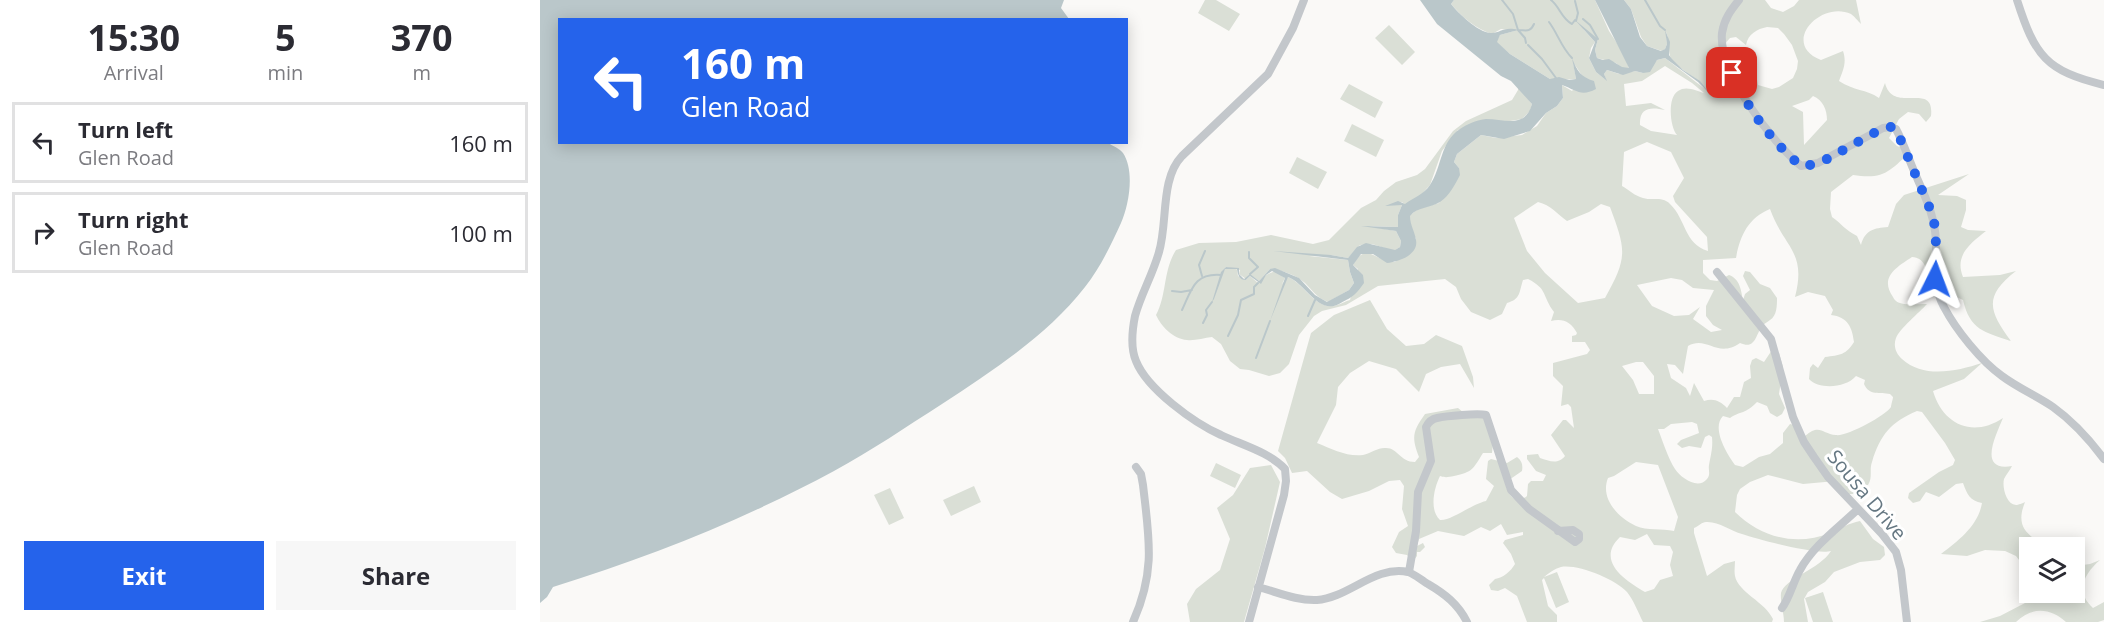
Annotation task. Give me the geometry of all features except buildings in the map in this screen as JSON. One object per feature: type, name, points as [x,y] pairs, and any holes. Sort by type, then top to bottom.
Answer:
[{"type":"street","points":[[1249,622],[1284,495],[1285,469],[1268,456],[1201,425],[1176,407],[1139,368],[1133,351],[1132,333],[1135,316],[1160,250],[1168,181],[1172,169],[1182,156],[1268,74],[1289,36],[1304,0]]},
{"type":"street","points":[[1739,0],[1729,13],[1722,31],[1725,56],[1737,84],[1765,129],[1785,153],[1801,166],[1818,164],[1883,128],[1893,127],[1897,130],[1933,216],[1936,234],[1935,279],[1942,305],[1980,355],[2000,375],[2051,405],[2069,419],[2085,434],[2104,459]]},
{"type":"street","points":[[2017,0],[2031,40],[2044,58],[2065,73],[2104,85]]},
{"type":"street","name":"Sousa Drive","points":[[1717,272],[1771,339],[1786,400],[1804,442],[1828,477],[1896,552],[1901,570],[1906,622]]},
{"type":"street","points":[[1409,572],[1416,531],[1418,492],[1431,461],[1425,427],[1436,418],[1478,413],[1486,415],[1511,490],[1529,509],[1558,531]]},
{"type":"street","points":[[1133,622],[1146,587],[1150,560],[1143,485],[1141,474],[1136,467]]},
{"type":"street","points":[[1782,608],[1800,569],[1812,552],[1858,509]]},
{"type":"street","points":[[1258,587],[1298,598],[1317,600],[1332,597],[1383,574],[1409,572],[1448,596],[1467,622]]},
{"type":"shaded area","points":[[540,0],[1064,0],[1061,8],[1068,18],[558,18],[558,144],[1110,144],[1118,148],[1127,160],[1130,188],[1124,216],[1100,264],[1085,287],[1037,337],[981,378],[861,455],[800,489],[696,536],[553,587],[540,603]]},
{"type":"shaded area","points":[[1205,0],[1216,0],[1240,14],[1229,31],[1198,13]]},
{"type":"shaded area","points":[[1420,0],[1454,0],[1451,4],[1458,12],[1485,32],[1518,30],[1500,35],[1497,42],[1510,54],[1550,79],[1559,77],[1569,80],[1576,79],[1572,58],[1580,73],[1594,81],[1596,89],[1582,93],[1562,85],[1563,98],[1530,131],[1504,139],[1481,135],[1457,154],[1454,162],[1459,168],[1460,175],[1449,193],[1440,202],[1416,211],[1410,216],[1416,240],[1411,254],[1387,263],[1373,254],[1361,254],[1353,265],[1363,275],[1364,283],[1356,294],[1347,300],[1331,306],[1325,305],[1318,302],[1288,277],[1270,321],[1285,278],[1272,271],[1266,275],[1261,284],[1250,276],[1246,280],[1240,278],[1237,269],[1225,269],[1212,302],[1221,272],[1226,267],[1239,268],[1239,274],[1244,279],[1250,274],[1259,281],[1270,269],[1275,268],[1299,278],[1315,295],[1327,302],[1349,290],[1354,283],[1348,260],[1273,251],[1348,258],[1357,247],[1366,243],[1395,250],[1400,247],[1401,241],[1396,231],[1361,226],[1398,227],[1398,215],[1402,205],[1385,206],[1398,201],[1405,204],[1428,188],[1445,148],[1453,134],[1460,129],[1472,122],[1486,119],[1519,120],[1529,112],[1532,104],[1511,81],[1501,76],[1437,24]]},
{"type":"shaded area","points":[[1454,0],[1595,0],[1629,68],[1622,68],[1616,63],[1597,58],[1595,50],[1598,39],[1583,29],[1595,42],[1589,58],[1596,72],[1606,80],[1604,74],[1607,70],[1619,74],[1635,71],[1643,73],[1657,60],[1665,58],[1705,89],[1672,60],[1666,32],[1665,49],[1662,51],[1647,46],[1641,37],[1631,9],[1624,0],[1765,0],[1771,8],[1783,12],[1799,0],[1856,0],[1861,24],[1851,14],[1839,11],[1817,18],[1804,35],[1804,44],[1809,53],[1821,60],[1843,51],[1845,63],[1839,81],[1879,98],[1885,83],[1889,92],[1896,97],[1927,100],[1931,116],[1926,122],[1919,114],[1908,112],[1899,119],[1889,138],[1897,146],[1911,151],[1892,169],[1879,175],[1853,175],[1831,192],[1832,217],[1857,236],[1861,245],[1865,236],[1871,231],[1888,227],[1896,204],[1904,195],[1969,174],[1938,195],[1957,196],[1966,200],[1966,210],[1961,227],[1968,230],[1986,231],[1970,245],[1962,256],[1963,277],[2000,275],[2016,271],[1998,288],[1993,304],[1994,312],[2011,341],[1986,332],[1974,324],[1963,300],[1937,285],[1922,261],[1912,257],[1892,273],[1889,278],[1889,290],[1895,300],[1900,303],[1927,304],[1898,334],[1895,347],[1900,357],[1911,365],[1930,371],[1952,371],[1982,363],[1964,379],[1933,391],[1944,412],[1960,425],[1981,427],[2003,418],[1994,442],[1992,458],[2001,466],[2012,466],[2004,479],[2006,495],[2013,504],[2025,502],[2021,515],[2023,526],[2032,537],[2019,537],[2019,560],[2005,551],[1985,550],[1967,556],[1941,554],[1972,526],[1982,503],[1970,496],[1963,483],[1956,484],[1939,497],[1926,492],[1920,501],[1913,503],[1908,498],[1909,493],[1953,465],[1955,460],[1922,412],[1917,411],[1888,430],[1875,453],[1868,485],[1857,488],[1853,494],[1847,494],[1836,481],[1803,484],[1768,475],[1740,489],[1735,512],[1745,521],[1767,533],[1779,537],[1804,539],[1830,533],[1860,521],[1873,539],[1884,547],[1885,555],[1880,560],[1860,562],[1834,572],[1825,582],[1808,592],[1804,599],[1808,622],[1784,622],[1781,593],[1789,583],[1819,563],[1831,551],[1813,551],[1761,540],[1715,523],[1706,522],[1694,528],[1694,533],[1707,576],[1724,564],[1735,561],[1737,582],[1764,607],[1773,619],[1772,622],[1643,622],[1627,592],[1614,582],[1577,568],[1561,567],[1544,577],[1557,572],[1569,602],[1556,608],[1544,578],[1542,580],[1548,606],[1557,615],[1557,622],[1527,622],[1517,596],[1505,588],[1498,591],[1491,590],[1489,585],[1506,574],[1515,564],[1503,543],[1505,540],[1523,535],[1523,532],[1507,535],[1501,524],[1490,531],[1481,527],[1464,536],[1438,531],[1419,539],[1417,546],[1423,543],[1425,547],[1417,552],[1413,561],[1407,555],[1396,553],[1392,547],[1399,532],[1408,526],[1402,509],[1404,486],[1400,480],[1389,481],[1369,491],[1342,499],[1330,492],[1307,471],[1292,473],[1285,458],[1278,451],[1311,333],[1334,315],[1370,300],[1387,329],[1406,346],[1424,344],[1436,335],[1462,346],[1473,377],[1474,388],[1460,364],[1441,367],[1426,374],[1419,392],[1396,369],[1369,361],[1350,373],[1338,387],[1336,405],[1317,443],[1351,455],[1363,455],[1381,448],[1390,449],[1406,460],[1415,462],[1419,457],[1414,434],[1425,414],[1458,408],[1469,417],[1480,416],[1485,419],[1493,444],[1492,453],[1483,453],[1474,466],[1465,473],[1449,477],[1440,476],[1434,493],[1434,505],[1440,520],[1450,518],[1486,501],[1494,486],[1486,479],[1488,461],[1491,459],[1507,463],[1517,457],[1520,460],[1522,471],[1509,480],[1506,486],[1511,496],[1520,500],[1527,496],[1528,484],[1531,481],[1543,481],[1546,475],[1536,471],[1527,459],[1527,455],[1538,454],[1540,458],[1553,461],[1559,461],[1565,456],[1551,435],[1563,420],[1574,428],[1571,407],[1568,404],[1561,406],[1563,386],[1553,376],[1553,363],[1587,354],[1590,350],[1585,342],[1572,342],[1572,336],[1577,333],[1572,326],[1559,320],[1551,321],[1554,312],[1544,293],[1539,286],[1528,279],[1523,280],[1517,297],[1507,303],[1502,314],[1490,320],[1471,312],[1461,299],[1456,287],[1445,279],[1378,286],[1346,305],[1322,311],[1314,316],[1299,335],[1289,364],[1280,373],[1269,376],[1240,369],[1230,361],[1221,344],[1212,337],[1190,340],[1172,335],[1156,315],[1169,266],[1176,250],[1199,243],[1236,242],[1271,235],[1313,244],[1329,240],[1361,208],[1376,200],[1396,182],[1417,175],[1425,169],[1453,131],[1466,121],[1512,100],[1518,86],[1532,104],[1530,111],[1522,119],[1458,130],[1442,151],[1430,185],[1421,195],[1405,205],[1402,202],[1395,205],[1402,205],[1398,215],[1398,227],[1368,226],[1396,231],[1401,241],[1400,247],[1394,251],[1372,244],[1360,245],[1348,258],[1331,255],[1309,256],[1348,260],[1354,283],[1349,290],[1328,302],[1289,273],[1270,269],[1259,281],[1250,275],[1246,279],[1239,274],[1240,270],[1237,269],[1238,276],[1246,280],[1250,276],[1258,283],[1266,275],[1275,271],[1285,278],[1282,284],[1288,277],[1316,301],[1323,304],[1337,305],[1350,300],[1358,269],[1353,265],[1358,258],[1367,253],[1395,262],[1416,239],[1410,226],[1409,216],[1418,209],[1439,203],[1459,168],[1454,162],[1457,154],[1481,135],[1496,138],[1522,135],[1537,126],[1546,113],[1557,106],[1563,98],[1562,85],[1572,91],[1583,77],[1573,62],[1576,79],[1550,79],[1510,54],[1496,42],[1500,35],[1514,31],[1501,29],[1492,34],[1480,29],[1455,9],[1451,4]],"holes":[[[1767,27],[1778,28],[1784,34],[1792,45],[1798,61],[1793,78],[1772,89],[1758,85],[1752,67],[1744,60],[1726,53],[1723,46],[1730,38],[1736,37],[1746,45],[1751,35]],[[1665,66],[1704,93],[1684,88],[1675,95],[1672,100],[1671,113],[1677,135],[1651,131],[1640,125],[1640,119],[1647,110],[1665,110],[1651,103],[1626,106],[1624,84],[1642,81]],[[1813,96],[1824,106],[1827,120],[1804,145],[1803,112],[1792,106],[1809,100]],[[1647,142],[1671,152],[1684,178],[1673,196],[1675,202],[1707,237],[1708,251],[1694,243],[1670,204],[1660,199],[1640,197],[1622,186],[1624,152]],[[1538,202],[1550,207],[1567,221],[1601,204],[1610,207],[1622,244],[1622,253],[1618,273],[1605,298],[1578,303],[1545,273],[1527,251],[1514,218]],[[1770,209],[1792,250],[1798,269],[1795,297],[1808,292],[1825,296],[1833,310],[1831,315],[1845,320],[1852,332],[1854,342],[1848,350],[1839,355],[1825,357],[1818,368],[1813,364],[1810,368],[1809,379],[1819,385],[1832,386],[1846,383],[1856,376],[1865,380],[1864,384],[1869,390],[1875,393],[1890,394],[1893,397],[1891,407],[1887,411],[1865,425],[1841,435],[1814,430],[1805,436],[1790,424],[1783,433],[1783,443],[1770,454],[1759,457],[1743,467],[1735,465],[1725,448],[1719,434],[1720,421],[1723,416],[1730,418],[1750,409],[1757,402],[1767,406],[1770,413],[1777,417],[1782,414],[1785,408],[1779,394],[1783,367],[1779,353],[1772,350],[1764,362],[1756,358],[1752,360],[1751,378],[1744,382],[1740,397],[1734,397],[1727,408],[1717,401],[1704,401],[1694,383],[1690,396],[1686,388],[1671,378],[1667,364],[1675,365],[1683,374],[1688,346],[1695,343],[1725,349],[1740,343],[1749,345],[1763,325],[1774,316],[1777,298],[1770,288],[1760,284],[1750,272],[1745,271],[1743,276],[1750,290],[1745,294],[1743,300],[1736,279],[1729,275],[1717,281],[1710,280],[1703,273],[1703,260],[1736,258],[1743,235],[1756,217]],[[1671,278],[1682,280],[1693,288],[1714,290],[1706,306],[1706,316],[1713,325],[1722,330],[1711,332],[1693,319],[1700,307],[1689,315],[1674,316],[1652,306],[1637,285]],[[1643,362],[1654,376],[1654,394],[1639,394],[1633,380],[1622,366]],[[1692,422],[1697,424],[1699,433],[1681,440],[1677,444],[1682,448],[1689,446],[1701,448],[1705,437],[1709,435],[1712,437],[1707,479],[1695,483],[1685,479],[1675,469],[1658,429],[1664,429],[1671,424]],[[1636,462],[1658,465],[1678,517],[1674,531],[1636,526],[1622,518],[1608,500],[1606,493],[1608,478]],[[1647,534],[1654,545],[1670,546],[1673,552],[1670,565],[1673,576],[1660,580],[1654,589],[1645,592],[1622,576],[1612,562],[1613,546],[1620,537],[1635,540]]]},
{"type":"shaded area","points":[[1595,0],[1624,0],[1631,9],[1640,37],[1647,46],[1661,51],[1665,49],[1667,44],[1665,30],[1670,42],[1669,55],[1683,70],[1700,81],[1712,96],[1698,82],[1665,58],[1657,60],[1650,72],[1635,71],[1623,75],[1607,70],[1604,74],[1607,81],[1596,72],[1589,58],[1595,42],[1575,20],[1598,39],[1595,50],[1597,58],[1609,59],[1622,67],[1629,68]]},
{"type":"shaded area","points":[[1389,25],[1415,52],[1402,65],[1375,38]]},
{"type":"shaded area","points":[[1349,84],[1383,102],[1375,118],[1340,99]]},
{"type":"shaded area","points":[[1352,124],[1384,140],[1376,157],[1344,141]]},
{"type":"shaded area","points":[[1297,157],[1327,172],[1318,189],[1289,173]]},
{"type":"shaded area","points":[[1216,463],[1241,475],[1235,488],[1210,476]]},
{"type":"shaded area","points":[[1271,465],[1280,482],[1265,548],[1244,622],[1190,622],[1187,604],[1196,589],[1220,570],[1230,539],[1217,508],[1233,495],[1250,468]]},
{"type":"shaded area","points":[[974,486],[981,502],[951,516],[943,500]]},
{"type":"shaded area","points":[[890,488],[904,518],[889,525],[874,495]]},
{"type":"shaded area","points":[[2100,560],[2085,579],[2085,565]]},
{"type":"shaded area","points":[[1823,592],[1833,622],[1813,622],[1805,598]]},
{"type":"shaded area","points":[[2085,597],[2093,608],[2104,602],[2104,620],[2098,622],[2066,622],[2054,614],[2035,611],[2016,622],[1980,622],[2000,616],[2025,603],[2085,603]]},
{"type":"waterway","points":[[1502,0],[1513,14],[1518,30],[1526,43]]},
{"type":"waterway","points":[[1551,0],[1568,22],[1572,24],[1575,20]]},
{"type":"waterway","points":[[1645,0],[1660,26],[1665,30]]},
{"type":"waterway","points":[[1575,1],[1578,13],[1576,21]]},
{"type":"waterway","points":[[1583,19],[1590,25],[1598,39]]},
{"type":"waterway","points":[[1549,22],[1572,58]]},
{"type":"waterway","points":[[1518,30],[1529,30],[1534,24]]},
{"type":"waterway","points":[[1528,45],[1556,78]]},
{"type":"waterway","points":[[1202,276],[1199,265],[1205,251]]},
{"type":"waterway","points":[[1249,252],[1249,258],[1258,267],[1250,274]]},
{"type":"waterway","points":[[1182,310],[1199,280],[1212,275],[1221,275]]},
{"type":"waterway","points":[[1228,336],[1238,315],[1241,300],[1254,294],[1254,287],[1258,283]]},
{"type":"waterway","points":[[1172,291],[1192,290]]},
{"type":"waterway","points":[[1308,316],[1315,300]]},
{"type":"waterway","points":[[1203,323],[1207,315],[1206,310],[1212,302]]},
{"type":"waterway","points":[[1256,358],[1270,321]]},
{"type":"route","points":[[1732,73],[1765,129],[1785,153],[1801,166],[1818,164],[1883,128],[1891,127],[1897,130],[1933,216],[1936,234],[1935,279]]}]
